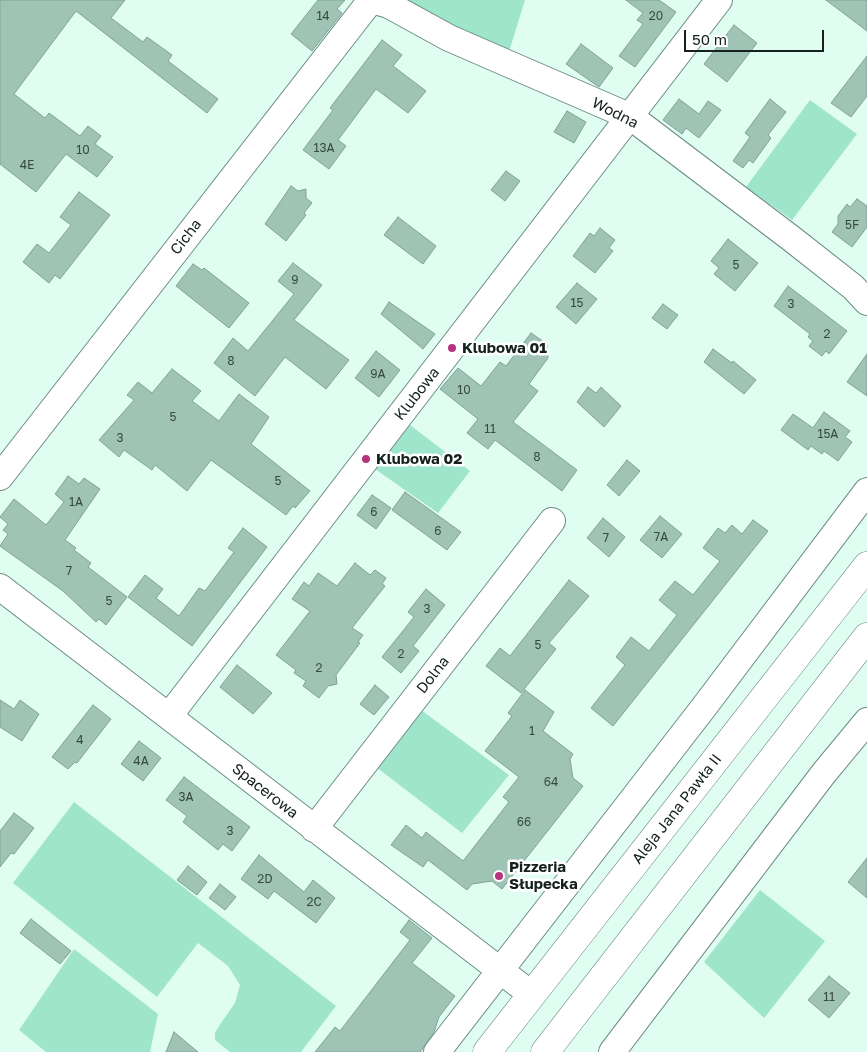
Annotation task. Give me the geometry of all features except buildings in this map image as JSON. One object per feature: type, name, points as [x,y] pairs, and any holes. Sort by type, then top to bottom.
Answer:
[{"type":"main road","name":"Aleja Jana Pawła II","points":[[487,1052],[867,566]]},
{"type":"main road","points":[[545,1052],[867,637]]},
{"type":"street","name":"Klubowa","points":[[169,716],[719,0]]},
{"type":"street","name":"Wodna","points":[[375,1],[388,5],[449,38],[631,117],[862,294]]},
{"type":"street","name":"Cicha","points":[[0,477],[368,4],[375,1]]},
{"type":"street","points":[[436,1052],[704,707],[867,491]]},
{"type":"street","name":"Dolna","points":[[314,829],[552,521]]},
{"type":"street","name":"Spacerowa","points":[[2,592],[169,716],[531,994]]},
{"type":"street","points":[[612,1052],[748,872],[867,721]]},
{"type":"green space","points":[[407,0],[525,0],[508,55]]},
{"type":"green space","points":[[810,100],[857,134],[792,220],[746,187]]},
{"type":"green space","points":[[410,425],[470,471],[438,513],[375,469]]},
{"type":"green space","points":[[421,710],[509,775],[462,833],[376,767]]},
{"type":"green space","points":[[74,802],[336,1006],[301,1052],[230,1052],[215,1040],[215,1033],[235,1003],[240,985],[228,966],[198,943],[157,997],[13,883]]},
{"type":"green space","points":[[760,890],[825,941],[764,1018],[704,962]]},
{"type":"green space","points":[[74,949],[158,1014],[150,1052],[46,1052],[19,1030]]},
{"type":"place","name":"Klubowa 01","points":[[452,348]]},
{"type":"place","name":"Klubowa 02","points":[[366,459]]},
{"type":"place","name":"Pizzeria Słupecka","points":[[499,876]]}]
